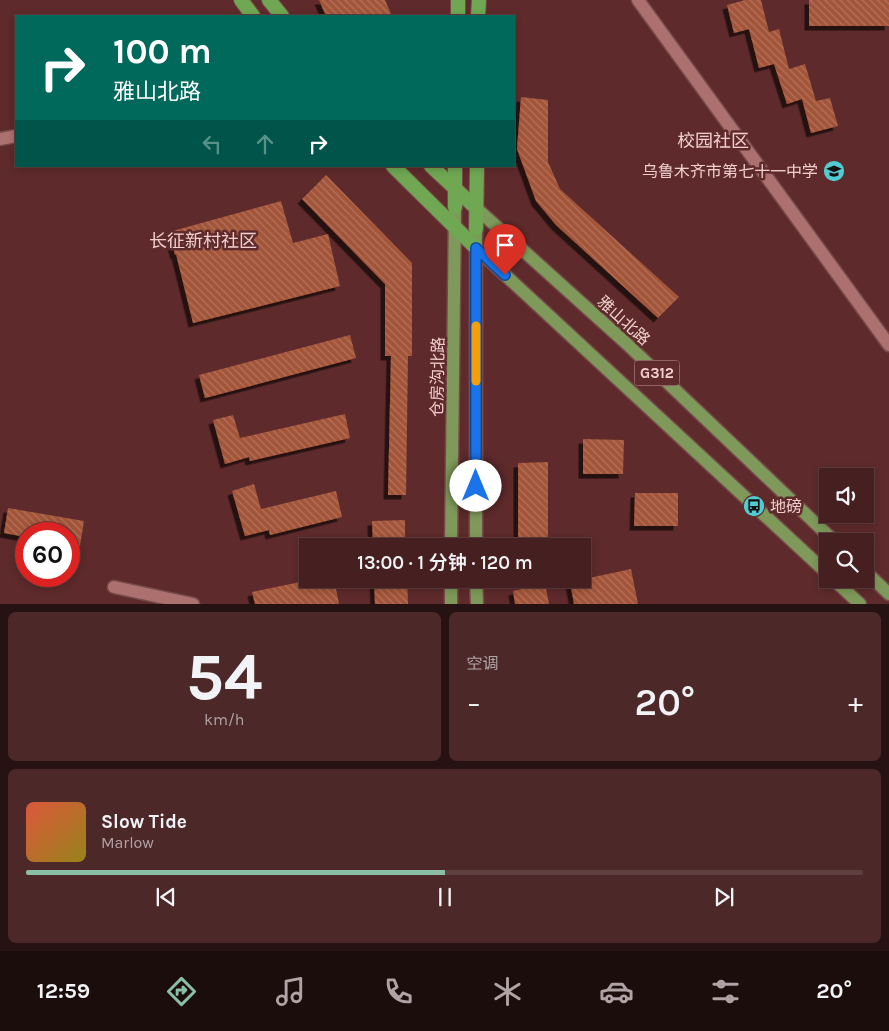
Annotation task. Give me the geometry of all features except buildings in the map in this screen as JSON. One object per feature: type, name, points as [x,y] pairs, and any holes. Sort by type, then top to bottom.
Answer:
[{"type":"highway","points":[[241,0],[252,15]]},
{"type":"highway","points":[[269,0],[281,15]]},
{"type":"highway","points":[[458,0],[458,15]]},
{"type":"highway","points":[[478,15],[479,0]]},
{"type":"highway","name":"G312","points":[[394,167],[476,248]]},
{"type":"highway","name":"G312","points":[[432,167],[476,208]]},
{"type":"highway","points":[[455,167],[455,207]]},
{"type":"highway","points":[[476,229],[477,167]]},
{"type":"main road","name":"仓房沟北路","points":[[451,538],[455,207]]},
{"type":"main road","name":"雅山北路","points":[[476,208],[627,344],[826,533]]},
{"type":"main road","points":[[476,229],[476,538]]},
{"type":"main road","name":"G312","points":[[476,248],[819,566]]},
{"type":"main road","points":[[874,580],[889,594]]},
{"type":"main road","points":[[451,588],[451,604]]},
{"type":"main road","points":[[476,588],[476,604]]},
{"type":"main road","points":[[843,588],[860,604]]},
{"type":"street","points":[[638,0],[889,345]]},
{"type":"street","points":[[0,139],[15,136]]},
{"type":"street","points":[[114,587],[192,604]]},
{"type":"slow traffic","points":[[476,326],[476,381]]},
{"type":"place","name":"乌鲁木齐市第七十一中学","points":[[834,171]]},
{"type":"place","name":"地磅","points":[[754,506]]},
{"type":"district","name":"校园社区","points":[[713,141]]},
{"type":"district","name":"长征新村社区","points":[[203,241]]},
{"type":"route","points":[[476,486],[476,248],[505,275]]}]
